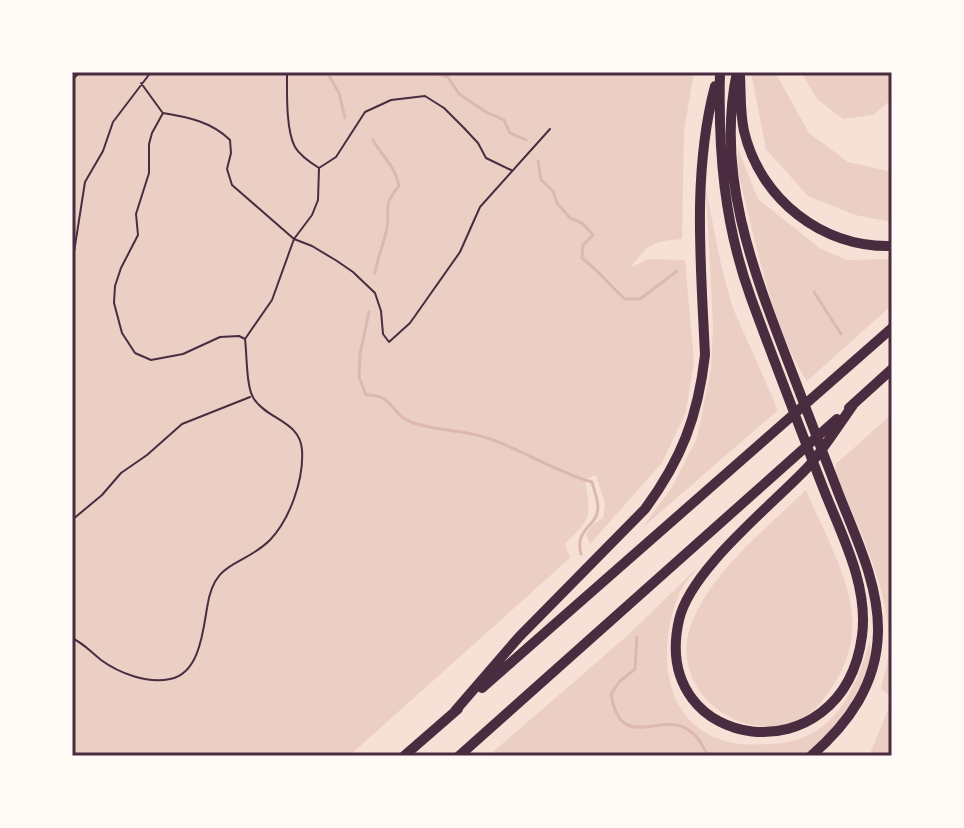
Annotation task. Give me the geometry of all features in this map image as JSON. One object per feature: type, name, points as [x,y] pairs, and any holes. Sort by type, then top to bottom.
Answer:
[{"type":"highway","points":[[719,72],[720,149],[727,214],[750,296],[834,483],[870,579],[876,610],[877,644],[863,696],[845,724],[811,756]]},
{"type":"highway","points":[[455,711],[519,637],[645,509],[684,447],[702,383],[705,355],[701,180],[709,108],[719,72]]},
{"type":"highway","points":[[739,72],[732,117],[732,171],[736,201],[784,367],[823,488],[850,557],[861,600],[862,635],[845,684],[824,710],[799,726],[762,734],[723,724],[698,704],[683,679],[676,654],[681,612],[702,577],[810,465],[853,405]]},
{"type":"highway","points":[[739,72],[745,132],[758,167],[778,197],[804,220],[835,236],[867,245],[892,246]]},
{"type":"highway","points":[[404,756],[892,328]]},
{"type":"highway","points":[[459,756],[892,369]]},
{"type":"path","points":[[72,80],[80,72]]},
{"type":"path","points":[[72,265],[85,182],[103,151],[113,122],[151,72]]},
{"type":"path","points":[[285,72],[294,146],[319,168]]},
{"type":"path","points":[[141,83],[163,113],[193,118],[222,132],[230,140],[227,169],[232,185],[294,239],[337,261],[375,293],[381,311],[383,334],[389,342],[410,323],[460,252],[480,207],[550,129]]},
{"type":"path","points":[[319,168],[336,157],[365,112],[391,100],[425,96],[444,108],[464,128],[478,143],[486,158],[512,171]]},
{"type":"path","points":[[163,113],[149,144],[149,173],[136,214],[138,235],[115,286],[114,303],[122,333],[135,353],[151,360],[183,354],[220,337],[239,336],[245,339]]},
{"type":"path","points":[[72,638],[115,669],[132,675],[170,680],[189,668],[204,628],[215,582],[231,563],[269,541],[290,507],[297,485],[302,448],[295,430],[269,413],[251,396],[245,339],[272,300],[294,239],[312,215],[318,200],[319,168]]},
{"type":"path","points":[[72,520],[102,495],[121,473],[182,424],[251,396]]},
{"type":"shaded area","points":[[72,72],[694,72],[684,131],[682,239],[652,246],[630,268],[648,259],[685,260],[694,362],[686,412],[662,463],[590,544],[586,535],[592,525],[603,518],[605,504],[596,475],[585,479],[588,515],[565,544],[570,558],[349,756],[72,756]]},
{"type":"shaded area","points":[[751,72],[775,72],[809,133],[848,162],[892,172],[892,222],[855,215],[808,196],[766,149]]},
{"type":"shaded area","points":[[801,72],[892,72],[892,99],[873,115],[843,119],[817,99]]},
{"type":"shaded area","points":[[738,149],[758,199],[821,249],[847,260],[892,259],[892,305],[807,381],[784,335],[765,280],[738,172]]},
{"type":"shaded area","points":[[706,189],[732,306],[778,410],[642,528],[672,487],[697,438],[711,368],[713,326]]},
{"type":"shaded area","points":[[892,414],[891,696],[881,689],[889,641],[882,593],[869,553],[836,475],[836,464]]},
{"type":"shaded area","points":[[806,490],[846,585],[852,615],[849,651],[834,684],[810,713],[787,725],[754,725],[719,711],[695,683],[688,666],[690,628],[698,608],[724,571]]},
{"type":"shaded area","points":[[698,567],[682,589],[673,612],[668,633],[669,676],[674,696],[684,714],[699,728],[719,739],[743,744],[776,744],[815,731],[829,721],[850,693],[870,640],[869,667],[857,696],[842,718],[804,756],[488,756],[627,636]]},
{"type":"shaded area","points":[[892,700],[892,756],[869,756]]},
{"type":"waterway","points":[[327,72],[339,93],[345,118]]},
{"type":"waterway","points":[[434,72],[448,77],[459,94],[504,120],[510,133],[526,140]]},
{"type":"waterway","points":[[373,140],[392,167],[399,186],[389,203],[387,228],[375,273]]},
{"type":"waterway","points":[[538,161],[541,180],[553,191],[557,203],[570,218],[582,223],[593,235],[583,245],[582,258],[625,299],[640,299],[677,271]]},
{"type":"waterway","points":[[814,292],[841,334]]},
{"type":"waterway","points":[[369,312],[360,354],[359,377],[366,395],[382,398],[411,422],[490,439],[592,482],[598,508],[594,520],[583,533],[581,554]]},
{"type":"waterway","points":[[637,637],[635,669],[619,682],[611,694],[616,712],[623,722],[633,727],[667,725],[690,731],[708,756]]}]
